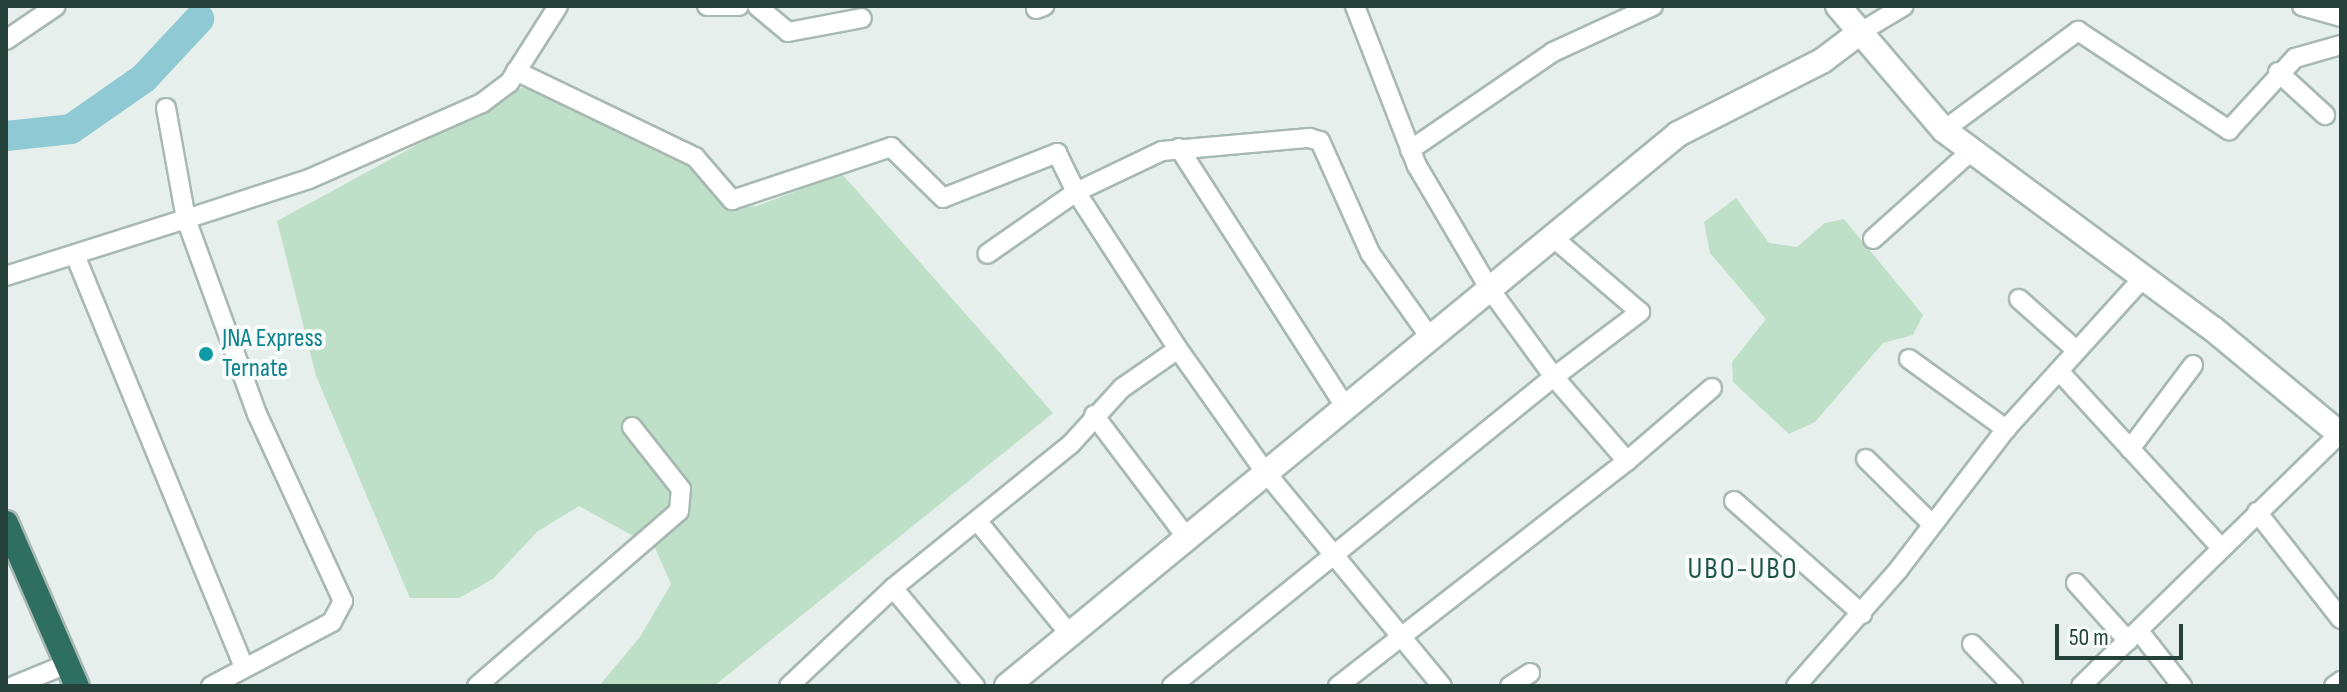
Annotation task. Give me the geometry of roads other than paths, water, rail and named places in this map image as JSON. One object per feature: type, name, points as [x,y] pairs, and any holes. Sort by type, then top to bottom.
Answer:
[{"type":"highway","points":[[8,536],[72,675]]},
{"type":"street","points":[[6,40],[56,6]]},
{"type":"street","points":[[6,276],[186,219],[392,144],[482,103],[520,66],[558,6]]},
{"type":"street","points":[[707,6],[739,6]]},
{"type":"street","points":[[757,6],[788,32],[862,18]]},
{"type":"street","points":[[1355,6],[1410,150],[1489,288],[1554,377],[1627,461]]},
{"type":"street","points":[[1410,150],[1553,52],[1653,6]]},
{"type":"street","points":[[1838,6],[1944,130],[2341,434],[2257,512],[2081,686]]},
{"type":"street","points":[[1007,686],[1343,403],[1489,288],[1556,240],[1678,134],[1822,61],[1859,33],[1904,6]]},
{"type":"street","points":[[2302,6],[2341,17]]},
{"type":"street","points":[[1944,130],[2078,31],[2225,130],[2236,127],[2278,72],[2303,53],[2341,45]]},
{"type":"street","points":[[520,66],[695,157],[732,200],[894,146],[940,198],[1052,152],[1178,349],[1263,469],[1442,686]]},
{"type":"street","points":[[2278,72],[2325,115]]},
{"type":"street","points":[[166,108],[186,219],[257,414],[343,601],[332,622],[211,686]]},
{"type":"street","points":[[987,254],[1076,192],[1179,148],[1320,141],[1370,253],[1429,336]]},
{"type":"street","points":[[1179,148],[1343,403]]},
{"type":"street","points":[[1873,239],[1970,152]]},
{"type":"street","points":[[1172,686],[1331,551],[1640,312],[1556,240]]},
{"type":"street","points":[[75,255],[244,667]]},
{"type":"street","points":[[1796,686],[1862,614],[2006,429],[2142,279]]},
{"type":"street","points":[[2019,299],[2076,350]]},
{"type":"street","points":[[789,686],[893,588],[979,523],[1094,415],[1178,349]]},
{"type":"street","points":[[1909,359],[2006,429]]},
{"type":"street","points":[[2130,449],[2193,365]]},
{"type":"street","points":[[2059,371],[2222,549]]},
{"type":"street","points":[[1338,686],[1400,634],[1627,461],[1712,388]]},
{"type":"street","points":[[1094,415],[1184,534]]},
{"type":"street","points":[[479,685],[679,511],[681,489],[632,427]]},
{"type":"street","points":[[1866,459],[1932,524]]},
{"type":"street","points":[[1734,501],[1862,614]]},
{"type":"street","points":[[2257,512],[2341,619]]},
{"type":"street","points":[[979,523],[1068,632]]},
{"type":"street","points":[[2076,583],[2134,636],[2182,686]]},
{"type":"street","points":[[893,588],[975,686]]},
{"type":"street","points":[[1972,644],[2013,686]]},
{"type":"street","points":[[1510,686],[1530,673]]},
{"type":"street","points":[[13,686],[72,675]]},
{"type":"street","points":[[2334,686],[2341,681]]},
{"type":"waterway","points":[[6,136],[71,129],[144,78],[199,19]]},
{"type":"place","name":"JNA Express Ternate","points":[[206,354]]},
{"type":"district","name":"UBO-UBO","points":[[1743,569]]}]
